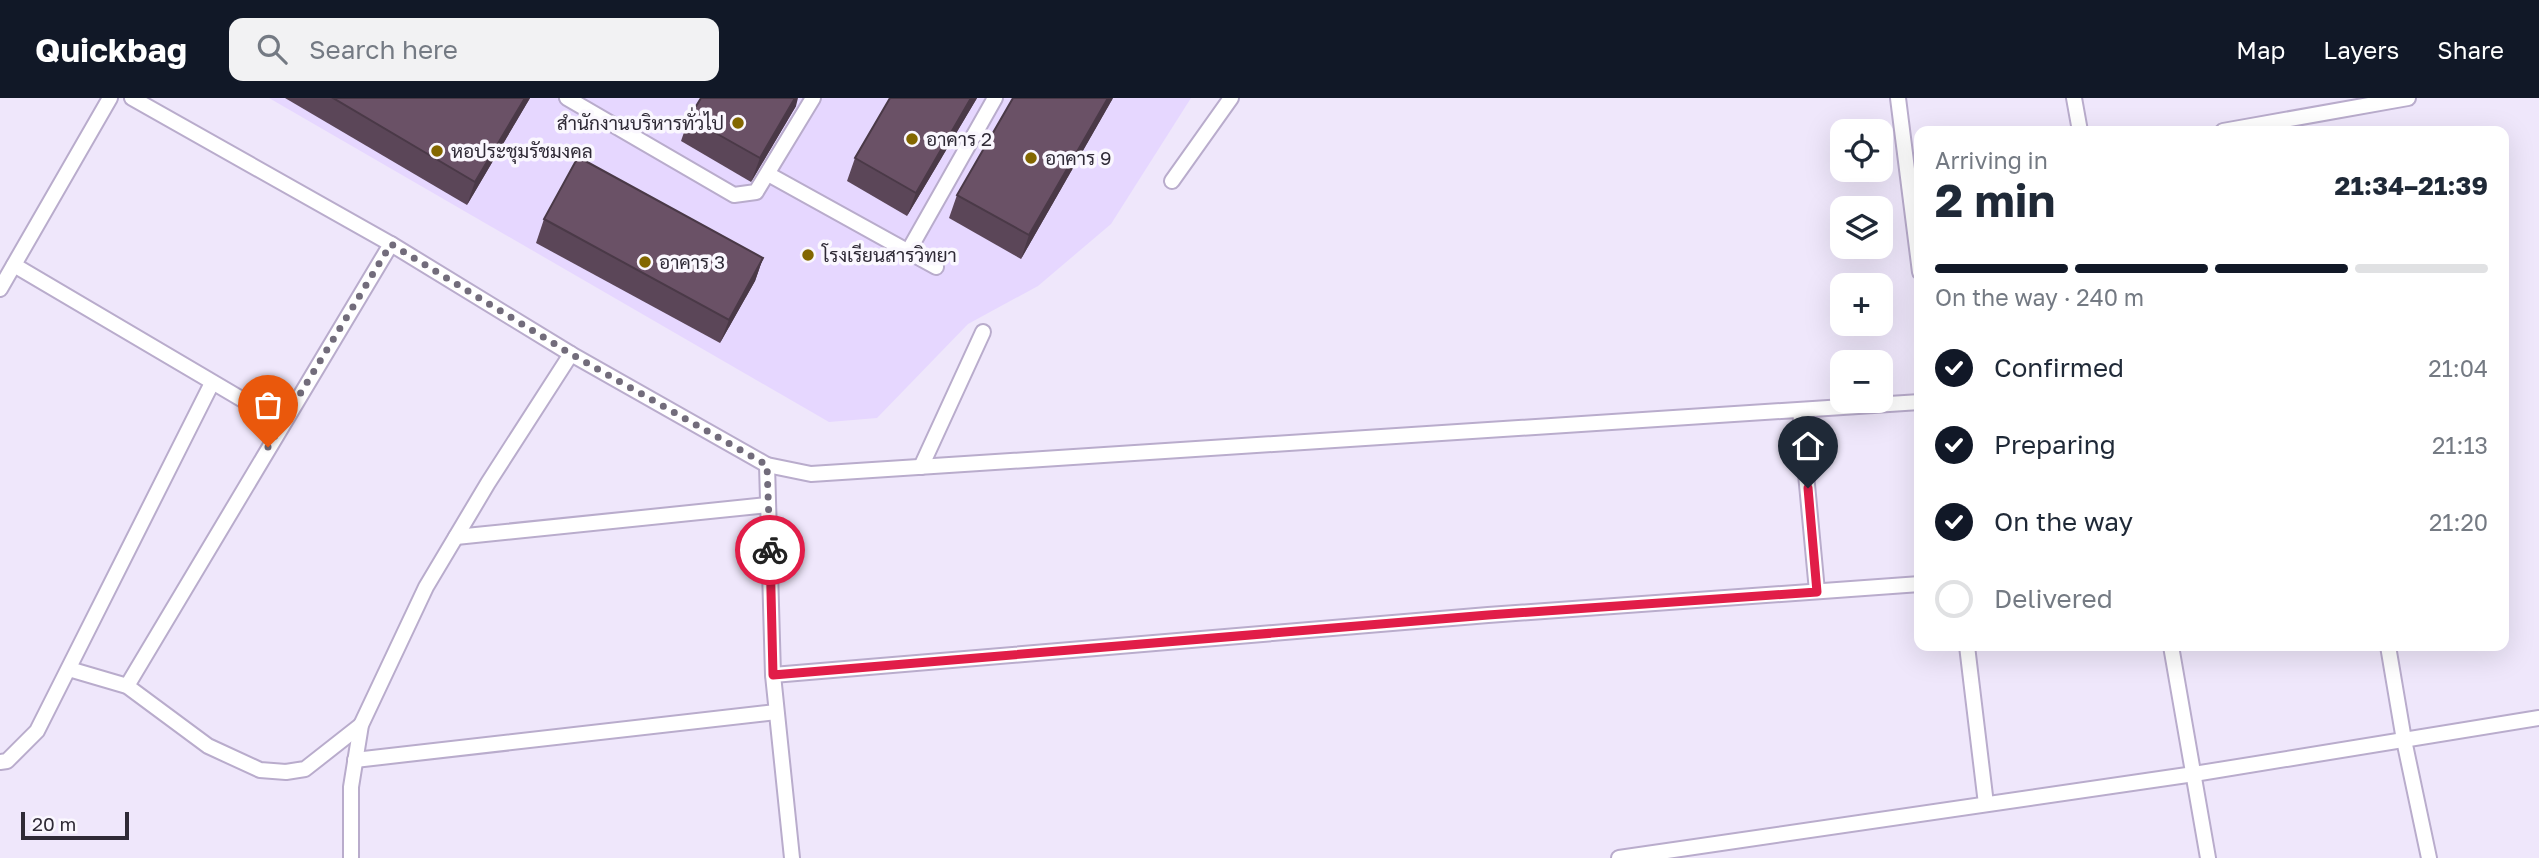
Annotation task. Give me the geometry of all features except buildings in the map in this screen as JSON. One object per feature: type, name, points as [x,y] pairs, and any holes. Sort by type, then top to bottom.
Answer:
[{"type":"lane","points":[[0,289],[110,98]]},
{"type":"lane","points":[[132,98],[391,244],[571,354],[767,465],[811,474],[1914,402]]},
{"type":"lane","points":[[567,98],[734,195],[756,192],[813,98]]},
{"type":"lane","points":[[909,250],[995,98]]},
{"type":"lane","points":[[1172,181],[1231,98]]},
{"type":"lane","points":[[1898,98],[1914,225]]},
{"type":"lane","points":[[2074,98],[2079,126]]},
{"type":"lane","points":[[2251,126],[2407,98]]},
{"type":"lane","points":[[768,174],[936,267]]},
{"type":"lane","points":[[127,686],[391,244]]},
{"type":"lane","points":[[14,265],[282,423]]},
{"type":"lane","points":[[922,467],[984,332]]},
{"type":"lane","points":[[351,858],[351,786],[361,726],[426,587],[571,354]]},
{"type":"lane","points":[[0,762],[7,761],[37,731],[212,383]]},
{"type":"lane","points":[[1800,410],[1817,592]]},
{"type":"lane","points":[[767,465],[773,675],[792,858]]},
{"type":"lane","points":[[456,537],[768,505]]},
{"type":"lane","points":[[773,675],[1488,615],[1914,584]]},
{"type":"lane","points":[[1968,651],[1986,804]]},
{"type":"lane","points":[[2172,651],[2208,858]]},
{"type":"lane","points":[[2389,651],[2429,858]]},
{"type":"lane","points":[[69,669],[127,686],[208,746],[260,770],[286,772],[305,769],[361,726]]},
{"type":"lane","points":[[355,760],[776,712]]},
{"type":"lane","points":[[1619,858],[2194,774],[2539,718]]},
{"type":"shaded area","name":"โรงเรียนสารวิทยา","points":[[269,98],[1191,98],[1111,224],[1038,286],[968,324],[877,418],[829,422]]},
{"type":"way so far","points":[[268,447],[391,244],[571,354],[767,465],[770,550]]},
{"type":"place","name":"สำนักงานบริหารทั่วไป","points":[[738,123]]},
{"type":"place","name":"อาคาร 2","points":[[912,139]]},
{"type":"place","name":"หอประชุมรัชมงคล","points":[[437,151]]},
{"type":"place","name":"อาคาร 9","points":[[1031,158]]},
{"type":"place","name":"โรงเรียนสารวิทยา","points":[[808,255]]},
{"type":"place","name":"อาคาร 3","points":[[645,262]]},
{"type":"route","points":[[770,550],[773,675],[1488,615],[1817,592],[1808,488]]}]
